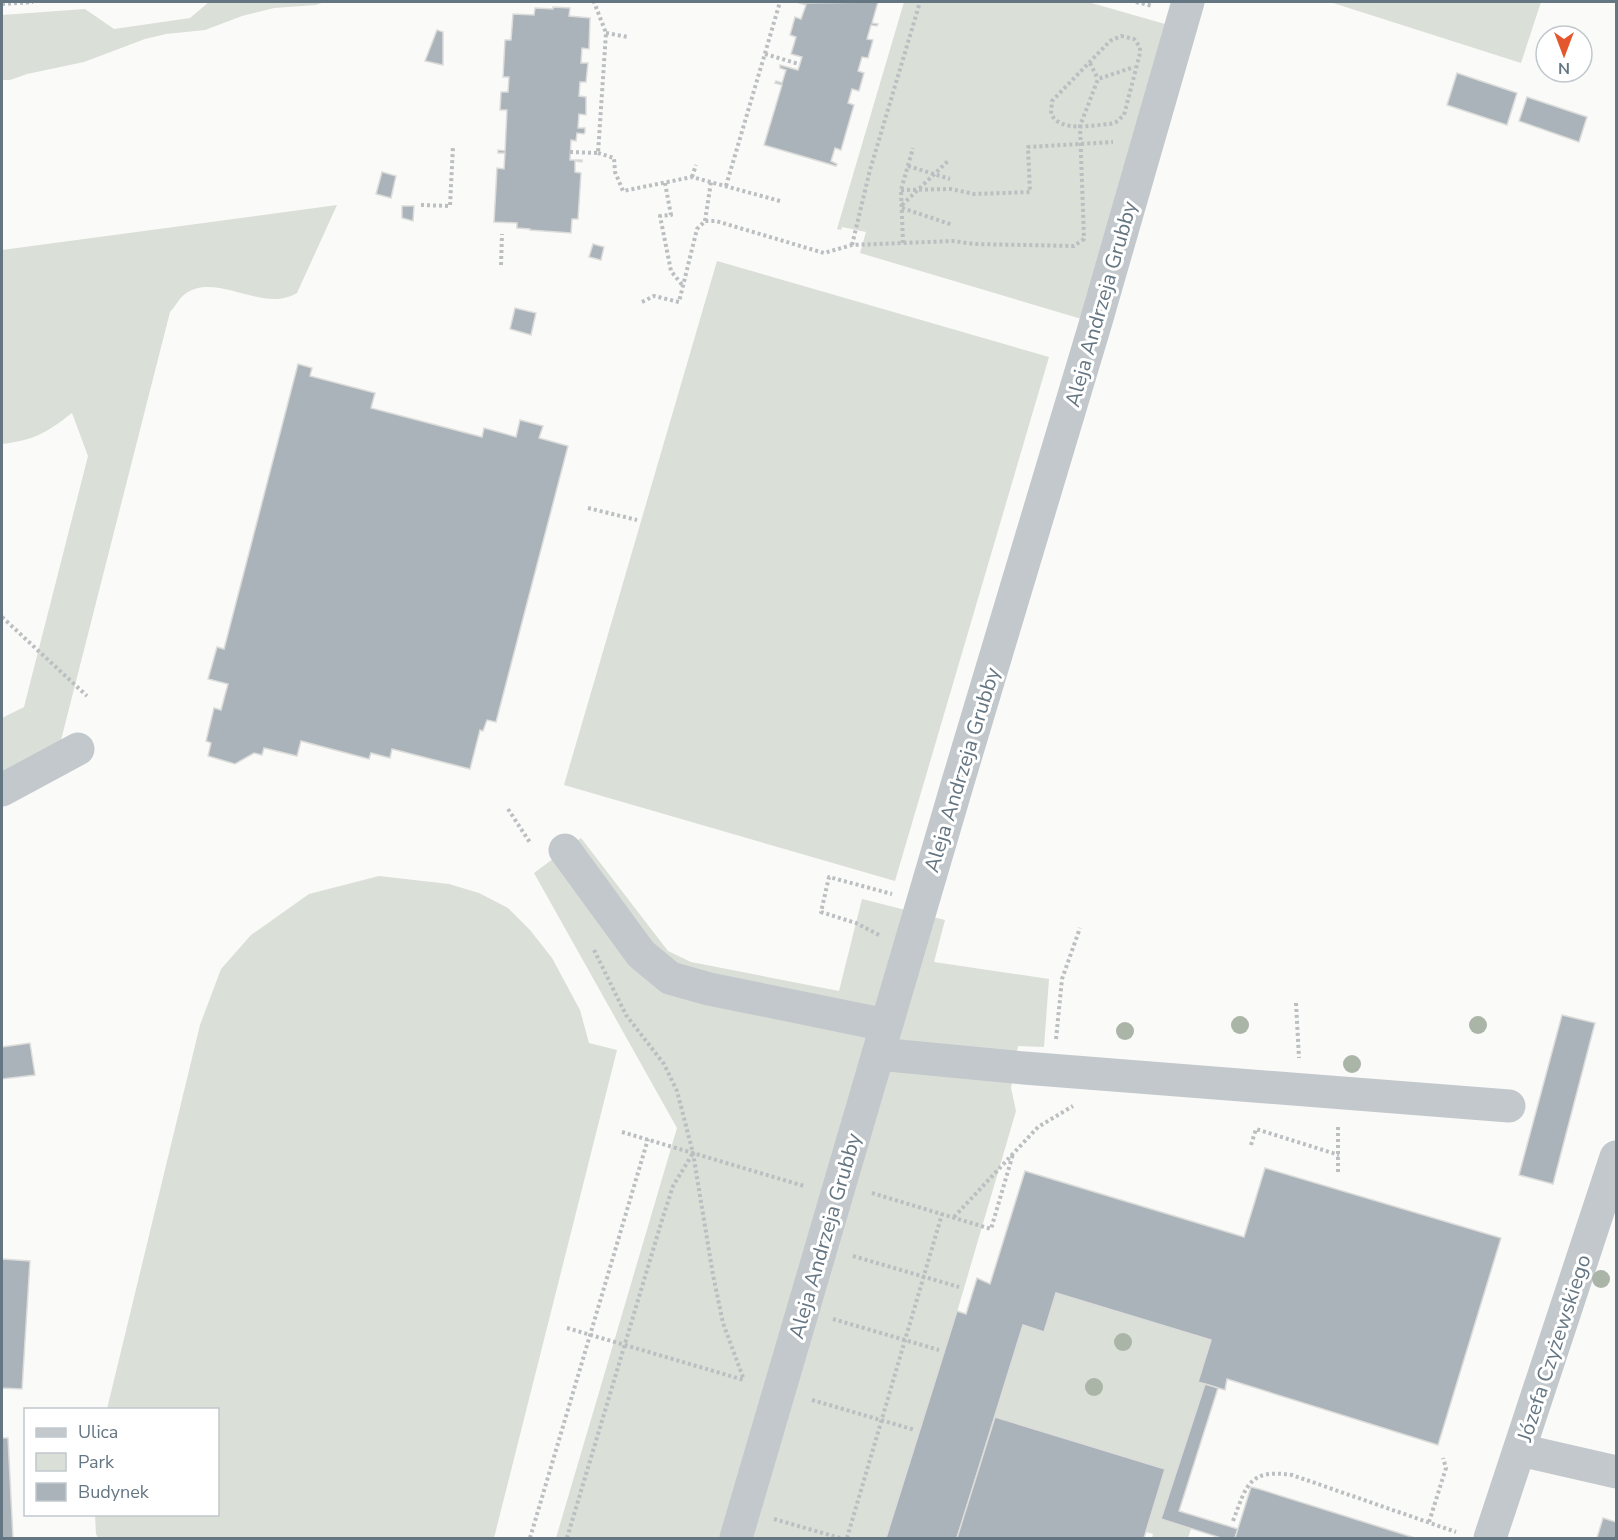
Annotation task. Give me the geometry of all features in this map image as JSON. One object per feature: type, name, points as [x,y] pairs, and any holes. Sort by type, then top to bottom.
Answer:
[{"type":"street","name":"Aleja Andrzeja Grubby","points":[[740,1525],[882,1039],[1092,336],[1188,2]]},
{"type":"street","points":[[2,790],[78,749]]},
{"type":"street","points":[[549,849],[641,954],[670,978],[882,1039],[1053,1070],[1509,1106]]},
{"type":"street","name":"Józefa Czyżewskiego","points":[[1490,1539],[1617,1157]]},
{"type":"street","points":[[1520,1450],[1617,1472]]},
{"type":"path","points":[[2,4],[33,2]]},
{"type":"path","points":[[594,2],[606,33],[598,153]]},
{"type":"path","points":[[726,186],[780,2]]},
{"type":"path","points":[[852,245],[870,170],[920,2]]},
{"type":"path","points":[[606,33],[628,37]]},
{"type":"path","points":[[1121,36],[1134,39],[1140,53],[1138,66],[1126,110],[1120,119],[1110,124],[1061,125],[1051,114],[1051,104],[1056,96],[1110,41],[1121,36]]},
{"type":"path","points":[[765,54],[799,64]]},
{"type":"path","points":[[705,221],[716,221],[824,253],[852,245],[953,241],[974,244],[1074,246],[1084,239],[1080,126],[1098,79],[1090,63]]},
{"type":"path","points":[[1098,79],[1138,66]]},
{"type":"path","points":[[901,190],[951,189],[974,194],[1030,192],[1028,147],[1120,141]]},
{"type":"path","points":[[421,205],[450,206],[453,146]]},
{"type":"path","points":[[903,243],[901,190],[914,148]]},
{"type":"path","points":[[570,152],[598,153],[614,159],[615,172],[622,191],[692,177],[780,201]]},
{"type":"path","points":[[902,206],[949,160]]},
{"type":"path","points":[[692,177],[696,165]]},
{"type":"path","points":[[908,166],[950,179]]},
{"type":"path","points":[[642,302],[654,296],[679,302],[697,229],[705,221],[711,182]]},
{"type":"path","points":[[665,183],[671,215],[660,216],[671,270],[683,286]]},
{"type":"path","points":[[902,206],[953,225]]},
{"type":"path","points":[[501,265],[502,234]]},
{"type":"path","points":[[588,508],[637,520]]},
{"type":"path","points":[[2,617],[87,696]]},
{"type":"path","points":[[508,809],[549,849]]},
{"type":"path","points":[[1053,1070],[1062,979],[1080,928]]},
{"type":"path","points":[[591,944],[626,1014],[663,1064],[677,1091],[693,1153],[723,1323],[744,1380]]},
{"type":"path","points":[[1251,1145],[1256,1129],[1340,1155]]},
{"type":"path","points":[[622,1132],[693,1153],[992,1228],[1014,1153],[954,1217]]},
{"type":"path","points":[[530,1539],[648,1139]]},
{"type":"path","points":[[567,1539],[649,1257],[673,1186],[693,1153]]},
{"type":"path","points":[[848,1539],[942,1214]]},
{"type":"path","points":[[822,1247],[959,1287]]},
{"type":"path","points":[[803,1310],[939,1350]]},
{"type":"path","points":[[567,1328],[915,1430]]},
{"type":"path","points":[[1429,1522],[1446,1468],[1443,1458]]},
{"type":"path","points":[[1233,1521],[1245,1489],[1256,1478],[1273,1473],[1292,1475],[1456,1532]]},
{"type":"path","points":[[740,1525],[840,1539]]},
{"type":"green space","points":[[209,2],[324,2],[316,5],[274,8],[242,16],[205,30],[166,34],[145,39],[84,62],[2,80],[2,15],[85,9],[114,29],[190,18]]},
{"type":"green space","points":[[904,2],[1088,2],[1172,26],[1085,320],[860,253],[866,232],[842,227],[841,230],[837,229]]},
{"type":"green space","points":[[1330,2],[1541,2],[1521,63]]},
{"type":"green space","points":[[337,205],[297,293],[283,298],[269,299],[225,289],[198,288],[185,294],[170,312],[59,748],[2,779],[2,718],[24,707],[88,456],[72,413],[40,434],[2,444],[2,250]]},
{"type":"green space","points":[[717,261],[1049,357],[895,881],[564,785]]},
{"type":"green space","points":[[581,838],[668,951],[691,962],[839,991],[862,899],[945,920],[934,962],[1049,979],[1044,1047],[1018,1046],[1011,1088],[1016,1111],[957,1312],[886,1538],[556,1538],[677,1128],[534,873]]},
{"type":"green space","points":[[379,876],[449,884],[479,893],[508,908],[530,930],[552,958],[580,1010],[589,1043],[617,1050],[494,1538],[98,1538],[95,1516],[219,1516],[219,1408],[107,1408],[200,1025],[221,969],[251,935],[309,894]]},
{"type":"green space","points":[[1056,1293],[1211,1340],[1198,1381],[1205,1384],[1162,1519],[1191,1529],[1188,1538],[1152,1538],[1153,1534],[1146,1532],[1165,1469],[995,1417],[1023,1325],[1044,1331]]},
{"type":"building","points":[[800,2],[878,2],[872,23],[878,24],[877,26],[871,25],[867,39],[873,40],[868,58],[862,57],[858,71],[864,73],[859,91],[852,89],[848,103],[854,105],[841,150],[835,148],[831,161],[837,164],[836,166],[764,145],[782,85],[775,83],[776,81],[782,83],[786,70],[780,68],[780,65],[798,70],[802,57],[791,54],[796,37],[790,35],[795,17],[801,19],[806,5]]},
{"type":"building","points":[[553,7],[570,8],[569,16],[590,18],[589,49],[582,48],[581,63],[588,63],[586,82],[580,82],[579,96],[586,97],[586,115],[579,114],[578,128],[585,128],[585,132],[584,134],[577,133],[576,141],[571,140],[570,160],[582,160],[582,162],[575,161],[575,172],[581,173],[578,219],[572,219],[571,233],[530,230],[517,228],[517,223],[494,222],[497,168],[504,169],[505,153],[498,153],[498,150],[505,151],[507,110],[500,110],[501,92],[508,92],[509,77],[503,77],[505,40],[511,40],[513,14],[534,15],[535,8],[553,9]]},
{"type":"building","points":[[437,30],[443,32],[443,65],[425,61]]},
{"type":"building","points":[[1457,73],[1517,93],[1507,125],[1447,105]]},
{"type":"building","points":[[1527,97],[1587,117],[1579,142],[1519,121]]},
{"type":"building","points":[[382,172],[396,176],[391,198],[376,194]]},
{"type":"building","points":[[402,206],[414,206],[413,221],[402,218]]},
{"type":"building","points":[[593,244],[604,247],[601,260],[589,257]]},
{"type":"building","points":[[515,308],[536,313],[531,335],[510,329]]},
{"type":"building","points":[[298,364],[312,368],[310,376],[375,393],[371,408],[482,437],[484,428],[516,437],[520,420],[543,426],[539,438],[568,446],[496,722],[487,720],[483,731],[480,730],[470,769],[392,749],[390,758],[371,753],[369,759],[301,741],[297,756],[264,748],[262,755],[254,753],[235,764],[208,756],[211,743],[206,741],[214,708],[221,710],[228,684],[208,679],[217,647],[224,649]]},
{"type":"building","points":[[1562,1015],[1595,1023],[1553,1184],[1519,1175]]},
{"type":"building","points":[[30,1043],[35,1075],[2,1079],[2,1047]]},
{"type":"building","points":[[1265,1168],[1501,1238],[1438,1445],[1227,1379],[1225,1390],[1198,1382],[1211,1340],[1056,1293],[1044,1332],[1023,1325],[957,1538],[886,1538],[957,1311],[966,1314],[977,1278],[990,1284],[1025,1171],[1244,1237]]},
{"type":"building","points":[[2,1259],[30,1261],[22,1389],[2,1388]]},
{"type":"building","points":[[1205,1384],[1218,1388],[1179,1511],[1238,1529],[1235,1538],[1221,1538],[1161,1519]]},
{"type":"building","points":[[995,1417],[1165,1469],[1144,1538],[957,1538]]},
{"type":"building","points":[[2,1438],[8,1438],[13,1538],[2,1538]]},
{"type":"building","points":[[1251,1487],[1259,1489],[1415,1538],[1235,1538]]},
{"type":"building","points":[[1603,1518],[1616,1522],[1616,1538],[1597,1538]]}]
